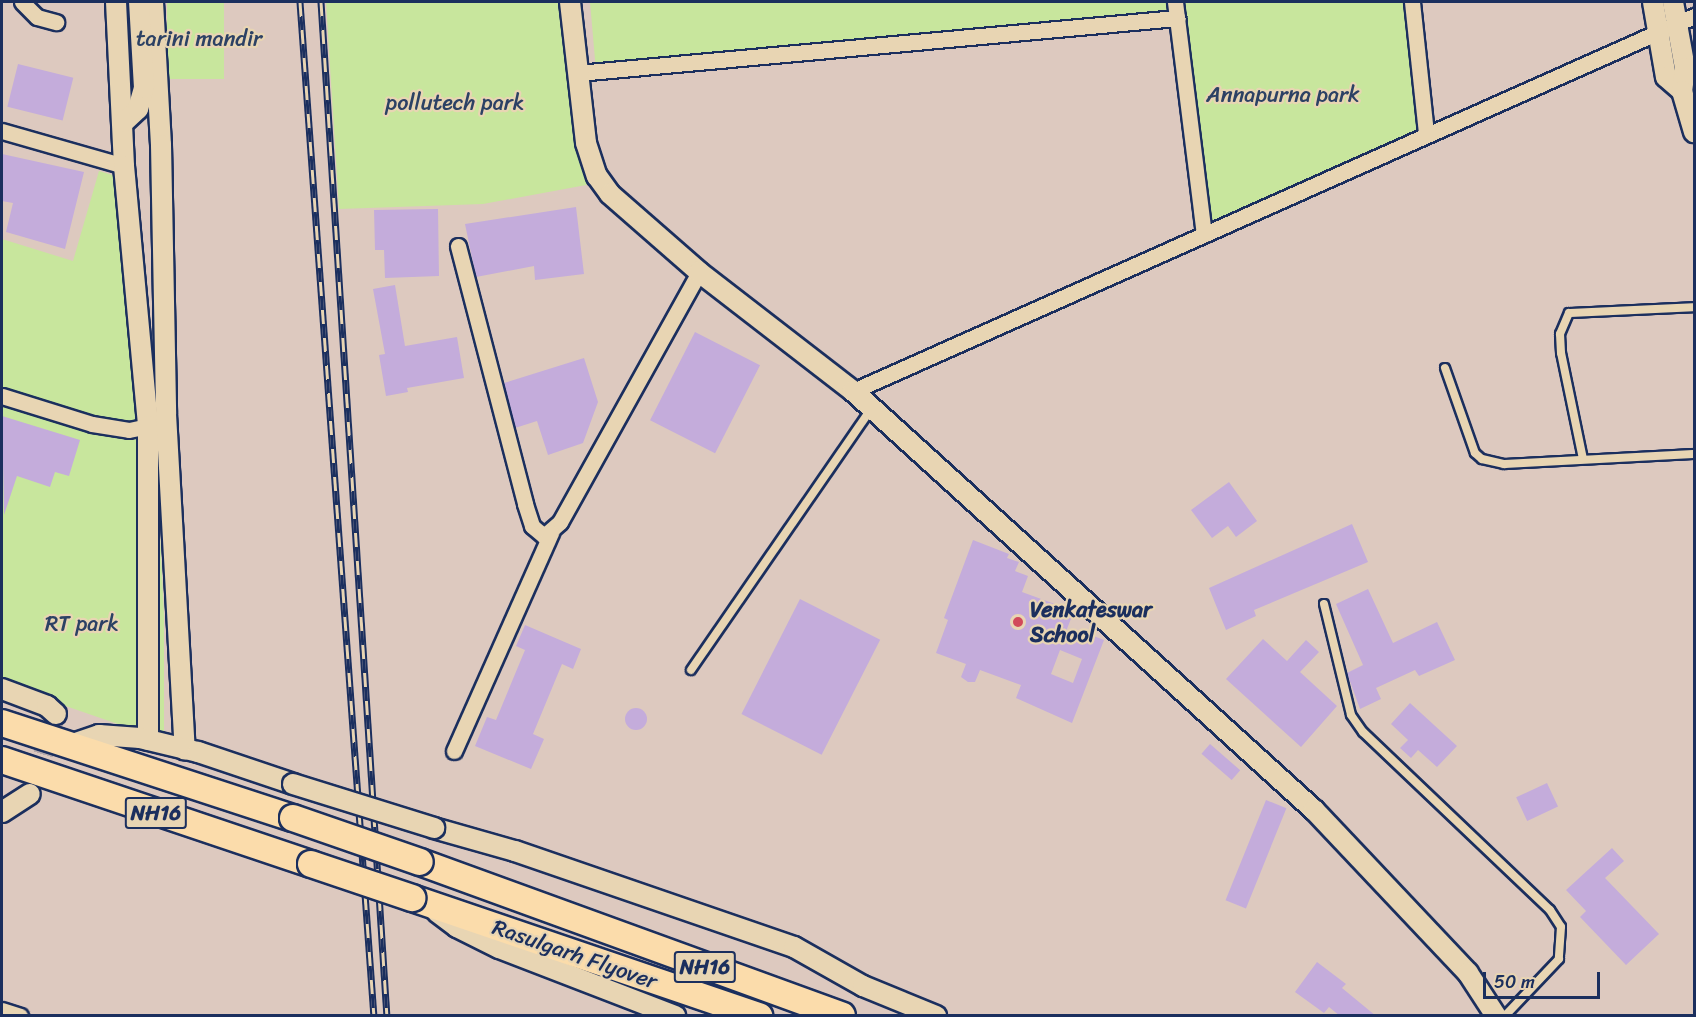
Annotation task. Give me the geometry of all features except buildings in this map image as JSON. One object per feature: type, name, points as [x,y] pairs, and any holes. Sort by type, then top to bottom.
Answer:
[{"type":"highway","name":"NH16","points":[[2,723],[70,746]]},
{"type":"highway","name":"Rasulgarh Flyover","points":[[70,746],[420,862],[568,919],[842,1016]]},
{"type":"highway","name":"NH16","points":[[2,760],[418,900]]},
{"type":"highway","name":"Rasulgarh Flyover","points":[[418,900],[512,934],[759,1016]]},
{"type":"street","points":[[22,2],[37,17],[56,22]]},
{"type":"street","points":[[116,2],[124,166],[148,426],[148,740]]},
{"type":"street","points":[[123,122],[138,109],[144,88],[139,2]]},
{"type":"street","points":[[153,2],[159,121],[166,414],[185,749]]},
{"type":"street","points":[[570,2],[586,143],[597,176],[610,194],[699,272],[853,391],[1314,810],[1468,973],[1496,1016]]},
{"type":"street","points":[[1175,2],[1204,234]]},
{"type":"street","points":[[1412,2],[1426,134]]},
{"type":"street","points":[[1653,2],[1656,32],[1666,77],[1682,91]]},
{"type":"street","points":[[1673,2],[1685,20],[1685,68],[1682,91],[1695,132]]},
{"type":"street","points":[[578,73],[1177,18]]},
{"type":"street","points":[[853,391],[1685,20]]},
{"type":"street","points":[[144,88],[159,121]]},
{"type":"street","points":[[2,131],[124,166]]},
{"type":"street","points":[[458,246],[532,526],[544,536],[551,533]]},
{"type":"street","points":[[453,752],[551,533],[699,272]]},
{"type":"street","points":[[2,396],[92,424],[129,430],[148,426]]},
{"type":"street","points":[[2,689],[46,706],[56,714]]},
{"type":"street","points":[[70,746],[99,735],[148,740],[185,749],[434,828],[515,851],[794,947],[863,986],[936,1016]]},
{"type":"street","points":[[2,812],[30,794]]},
{"type":"street","points":[[418,900],[457,927],[500,948],[675,1016]]},
{"type":"street","points":[[1468,973],[1487,1016]]},
{"type":"street","points":[[2,1010],[20,1016]]},
{"type":"lane","points":[[1583,459],[1560,334],[1569,313],[1695,307]]},
{"type":"lane","points":[[1445,368],[1475,453],[1482,459],[1504,464],[1695,454]]},
{"type":"lane","points":[[691,670],[872,408]]},
{"type":"lane","points":[[1324,604],[1351,715],[1363,732],[1550,910],[1561,927],[1559,959],[1505,1016]]},
{"type":"green space","name":"tarini mandir","points":[[167,2],[224,2],[224,79],[167,79]]},
{"type":"green space","name":"pollutech park","points":[[326,2],[570,2],[597,183],[483,204],[339,209]]},
{"type":"green space","name":"Annapurna park","points":[[590,2],[1412,2],[1426,134],[1204,233],[1177,18],[596,71]]},
{"type":"green space","name":"RT park","points":[[99,171],[116,176],[155,432],[164,616],[164,740],[2,684],[2,394],[134,430],[2,388],[2,239],[73,261]]},
{"type":"tunnel","points":[[34,783],[56,714]]},
{"type":"railway","points":[[300,2],[374,1016]]},
{"type":"railway","points":[[321,2],[387,1016]]},
{"type":"place","name":"Venkateswar School","points":[[1018,622]]}]
